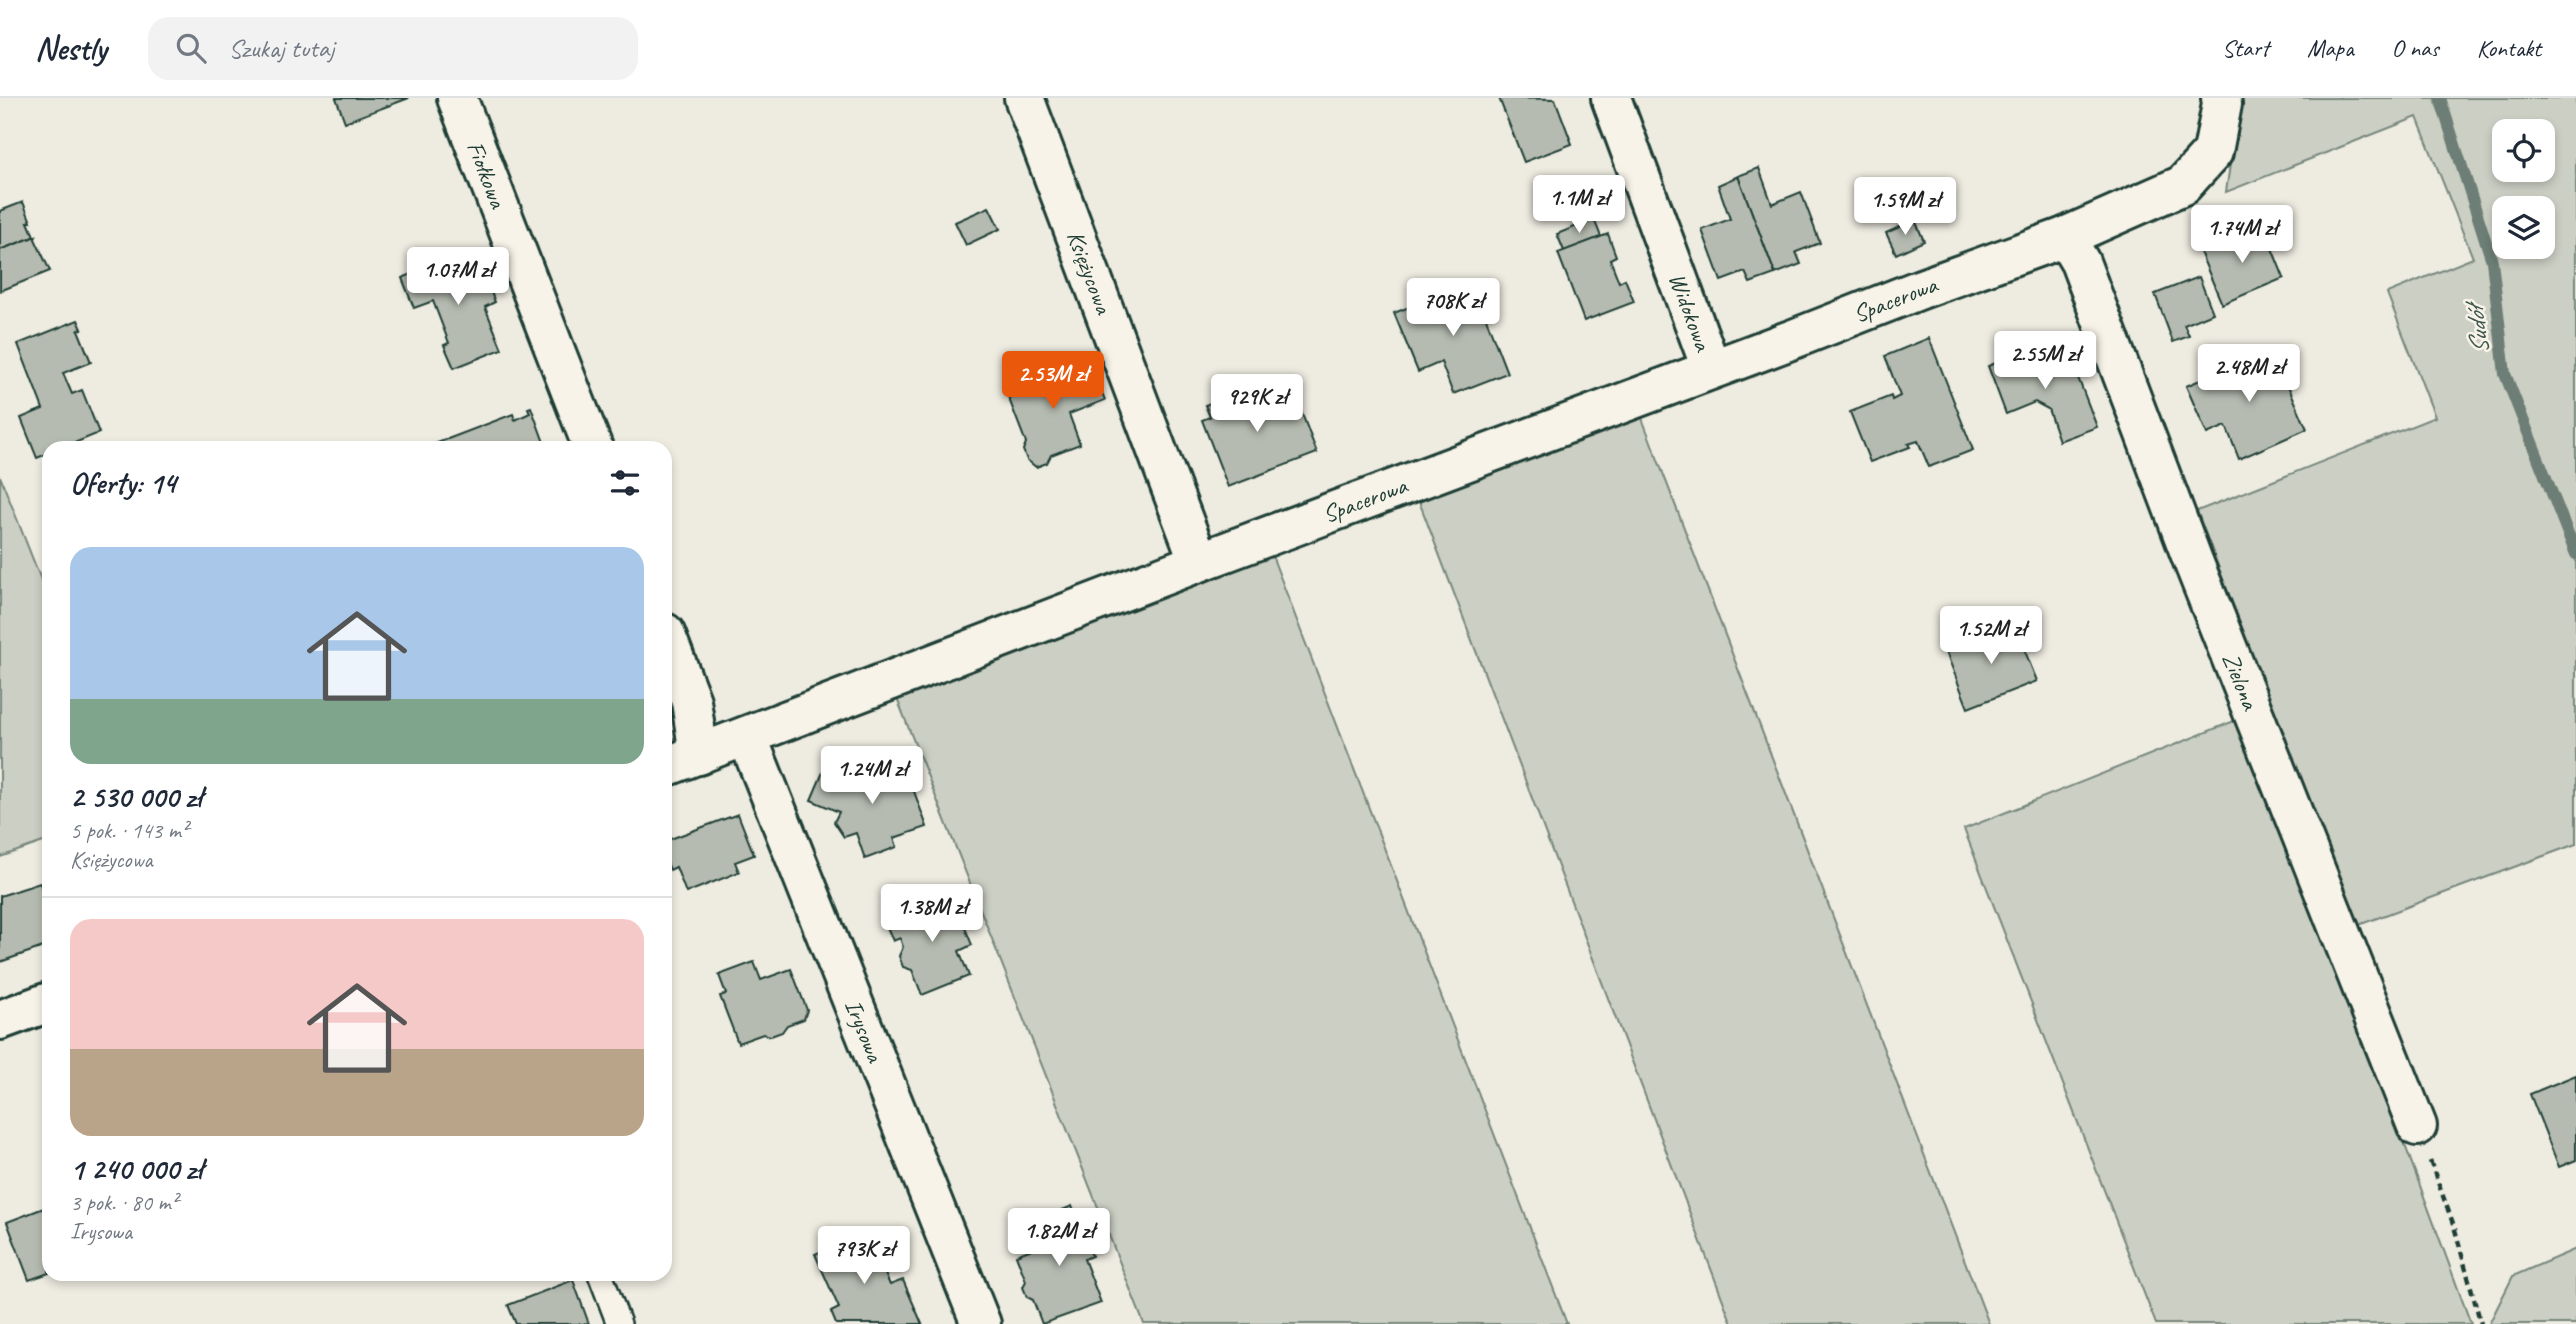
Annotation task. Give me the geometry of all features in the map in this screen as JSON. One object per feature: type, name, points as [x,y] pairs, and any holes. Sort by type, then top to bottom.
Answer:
[{"type":"street","name":"Fiołkowa","points":[[457,98],[590,441]]},
{"type":"street","name":"Księżycowa","points":[[1024,98],[1199,562]]},
{"type":"street","name":"Widokowa","points":[[1611,98],[1711,368]]},
{"type":"street","name":"Spacerowa","points":[[682,761],[1711,368],[2065,237],[2183,185],[2213,152],[2221,98]]},
{"type":"street","name":"Zielona","points":[[2065,237],[2080,262],[2193,561],[2417,1126]]},
{"type":"street","points":[[672,651],[691,701],[682,761]]},
{"type":"street","name":"Irysowa","points":[[747,736],[981,1324]]},
{"type":"street","points":[[0,1020],[42,1005]]},
{"type":"lane","points":[[603,1281],[619,1324]]},
{"type":"path","points":[[2417,1126],[2454,1226],[2481,1324]]},
{"type":"shaded area","points":[[2238,98],[2576,98],[2576,844],[2356,926],[2197,511],[2435,417],[2387,293],[2473,258],[2417,117],[2226,192]]},
{"type":"shaded area","points":[[1640,413],[1989,1324],[1732,1324],[1417,496]]},
{"type":"shaded area","points":[[0,476],[42,582],[42,842],[0,857]]},
{"type":"shaded area","points":[[1271,553],[1567,1324],[1144,1324],[896,696]]},
{"type":"shaded area","points":[[2244,717],[2471,1324],[2156,1324],[1964,829]]},
{"type":"shaded area","points":[[2576,1249],[2576,1324],[2489,1324],[2513,1276]]},
{"type":"building","points":[[336,98],[409,98],[345,122]]},
{"type":"building","points":[[1499,98],[1555,99],[1572,144],[1524,162]]},
{"type":"building","points":[[1759,168],[1772,204],[1801,192],[1820,243],[1796,252],[1801,264],[1775,274],[1738,176]]},
{"type":"building","points":[[1738,176],[1775,274],[1750,283],[1745,272],[1721,281],[1702,230],[1730,219],[1718,185]]},
{"type":"building","points":[[23,202],[31,222],[28,222],[36,236],[0,250],[0,211]]},
{"type":"building","points":[[989,207],[1000,229],[966,245],[955,222]]},
{"type":"building","points":[[1594,219],[1601,237],[1564,251],[1557,234]]},
{"type":"building","points":[[1915,220],[1924,241],[1896,254],[1886,233]]},
{"type":"building","points":[[2263,226],[2284,278],[2222,304],[2200,252]]},
{"type":"building","points":[[1608,234],[1616,256],[1610,259],[1619,282],[1625,279],[1634,302],[1584,321],[1558,253]]},
{"type":"building","points":[[36,236],[50,271],[0,291],[0,250]]},
{"type":"building","points":[[467,252],[477,278],[484,275],[495,302],[485,307],[502,349],[454,368],[444,345],[449,343],[433,301],[414,308],[402,278]]},
{"type":"building","points":[[2199,277],[2213,313],[2184,325],[2189,336],[2173,342],[2155,294]]},
{"type":"building","points":[[1472,282],[1507,373],[1453,394],[1441,362],[1418,372],[1394,313]]},
{"type":"building","points":[[78,320],[82,329],[78,330],[91,362],[63,373],[72,394],[82,390],[99,433],[79,441],[42,441],[42,456],[37,458],[21,418],[43,409],[18,344]]},
{"type":"building","points":[[1929,338],[1973,450],[1929,467],[1918,441],[1908,444],[1910,447],[1870,462],[1850,412],[1891,396],[1892,400],[1900,396],[1885,356]]},
{"type":"building","points":[[2067,349],[2097,427],[2059,441],[2048,409],[2035,402],[2006,414],[1988,366],[2021,353],[2025,364]]},
{"type":"building","points":[[2272,349],[2307,429],[2239,459],[2226,426],[2207,434],[2186,386]]},
{"type":"building","points":[[1090,363],[1105,400],[1069,414],[1080,444],[1051,455],[1047,463],[1036,467],[1027,460],[1023,450],[1026,443],[1006,391]]},
{"type":"building","points":[[1291,385],[1317,453],[1228,487],[1202,420],[1210,417],[1205,405],[1249,388],[1253,400]]},
{"type":"building","points":[[531,407],[543,441],[442,441],[513,414],[515,420],[530,413],[528,408]]},
{"type":"building","points":[[2014,624],[2037,681],[1968,708],[1946,652]]},
{"type":"building","points":[[904,764],[927,827],[894,838],[897,847],[865,859],[856,833],[844,837],[834,822],[839,812],[811,800],[826,765],[859,779],[861,774],[872,770],[881,773]]},
{"type":"building","points":[[738,814],[754,855],[735,862],[739,872],[686,893],[676,867],[672,869],[672,838]]},
{"type":"building","points":[[40,883],[42,947],[0,962],[0,896]]},
{"type":"building","points":[[953,898],[972,945],[959,951],[969,976],[922,995],[912,970],[903,967],[899,956],[903,947],[900,938],[893,941],[884,920],[920,906],[922,911]]},
{"type":"building","points":[[754,962],[761,980],[791,969],[807,1010],[804,1019],[787,1025],[782,1032],[771,1036],[763,1034],[738,1043],[720,996],[726,994],[719,975]]},
{"type":"building","points":[[2576,1075],[2576,1160],[2559,1167],[2530,1094]]},
{"type":"building","points":[[1072,1206],[1092,1256],[1084,1259],[1101,1303],[1042,1324],[1033,1300],[1027,1297],[1023,1287],[1026,1281],[1016,1255],[1042,1245],[1033,1222]]},
{"type":"building","points":[[42,1209],[42,1275],[29,1280],[7,1222]]},
{"type":"building","points":[[866,1232],[890,1285],[903,1280],[922,1324],[836,1324],[831,1312],[839,1308],[815,1254]]},
{"type":"building","points":[[573,1281],[589,1324],[516,1324],[508,1305]]},
{"type":"waterway","name":"Sudół","points":[[2440,98],[2492,261],[2505,374],[2576,554]]}]
